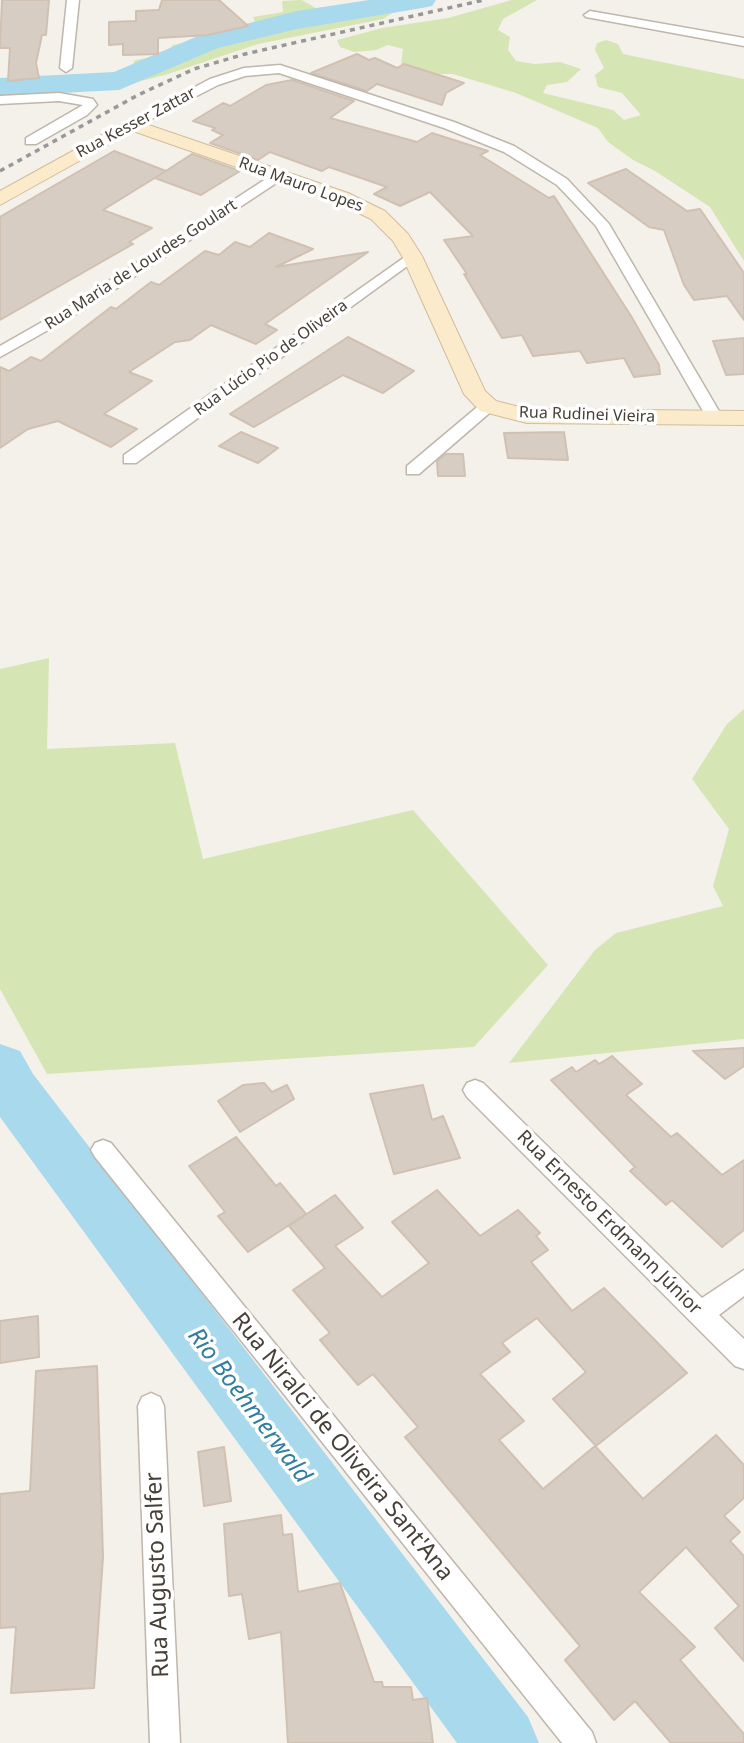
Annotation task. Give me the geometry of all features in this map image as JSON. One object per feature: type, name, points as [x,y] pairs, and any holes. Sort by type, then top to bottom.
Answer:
[{"type":"street","points":[[66,68],[73,0]]},
{"type":"street","points":[[590,15],[744,42]]},
{"type":"street","name":"Rua Kesser Zattar","points":[[0,199],[131,124],[214,82],[244,72],[280,69],[482,137],[536,163],[562,182],[602,224],[715,418]]},
{"type":"street","points":[[0,100],[59,97],[89,102],[91,105],[31,141]]},
{"type":"street","name":"Rua Mauro Lopes","points":[[131,124],[341,197],[378,215],[401,238],[412,256],[475,394],[488,406]]},
{"type":"street","name":"Rua Maria de Lourdes Goulart","points":[[0,352],[77,308],[280,176]]},
{"type":"street","name":"Rua Lúcio Pio de Oliveira","points":[[130,459],[412,256]]},
{"type":"street","points":[[413,470],[488,406]]},
{"type":"street","name":"Rua Rudinei Vieira","points":[[488,406],[527,416],[744,418]]},
{"type":"street","name":"Rua Ernesto Erdmann Júnior","points":[[475,1090],[744,1357]]},
{"type":"street","name":"Rua Niralci de Oliveira Sant'Ana","points":[[103,1150],[581,1743]]},
{"type":"street","points":[[700,1314],[744,1281]]},
{"type":"street","name":"Rua Augusto Salfer","points":[[151,1406],[165,1743]]},
{"type":"green space","points":[[302,0],[321,11],[391,0],[428,0],[400,8],[383,19],[258,44],[165,75],[117,87],[0,93],[0,84],[130,71],[135,60],[164,55],[173,45],[257,27],[253,17],[283,12],[282,1]]},
{"type":"green space","points":[[512,0],[537,0],[503,19],[498,30],[510,37],[508,50],[516,61],[535,64],[560,62],[581,69],[567,82],[547,85],[543,93],[613,110],[624,120],[641,115],[622,93],[598,87],[595,75],[604,68],[595,50],[597,43],[606,40],[618,44],[623,54],[744,79],[744,261],[710,207],[633,160],[608,142],[598,128],[516,93],[453,74],[432,74],[401,64],[403,49],[388,45],[376,50],[354,52],[340,47],[337,40],[382,28],[448,18]]},
{"type":"green space","points":[[49,658],[47,749],[175,743],[203,859],[413,810],[548,965],[474,1047],[47,1074],[0,989],[0,669]]},
{"type":"green space","points":[[744,709],[744,1039],[509,1063],[595,950],[616,933],[723,906],[713,886],[729,829],[692,779],[727,724]]},
{"type":"building","points":[[2,0],[49,0],[46,35],[42,35],[36,63],[39,78],[8,81],[10,48],[0,48]]},
{"type":"building","points":[[162,0],[219,0],[248,26],[208,35],[158,38],[158,54],[123,55],[123,44],[109,45],[109,22],[136,21],[136,11],[159,10]]},
{"type":"building","points":[[357,54],[369,60],[375,58],[397,68],[404,64],[464,83],[446,93],[442,105],[377,84],[367,91],[311,73]]},
{"type":"building","points":[[292,80],[354,101],[330,118],[417,142],[432,133],[488,151],[480,155],[549,198],[554,196],[631,316],[659,365],[660,374],[634,377],[624,358],[587,363],[580,351],[533,356],[522,335],[502,338],[464,274],[467,274],[444,240],[473,236],[430,192],[400,206],[374,194],[387,187],[329,167],[322,171],[270,152],[258,160],[210,143],[223,135],[212,130],[215,128],[193,121],[223,103],[230,106],[266,85]]},
{"type":"building","points":[[114,151],[166,171],[103,210],[152,228],[129,242],[133,244],[0,320],[0,217]]},
{"type":"building","points":[[192,154],[240,171],[201,195],[155,178]]},
{"type":"building","points":[[626,169],[687,211],[700,209],[744,273],[744,320],[727,296],[694,300],[684,285],[664,230],[649,227],[588,183]]},
{"type":"building","points":[[269,233],[313,249],[276,267],[368,252],[265,324],[277,330],[256,344],[211,325],[190,340],[175,342],[129,372],[152,381],[104,414],[137,429],[111,447],[58,421],[28,429],[0,448],[0,367],[9,371],[31,357],[41,361],[111,307],[116,309],[151,282],[159,285],[205,251],[219,255],[235,242],[250,247]]},
{"type":"building","points":[[348,337],[414,371],[383,393],[343,375],[254,427],[230,414]]},
{"type":"building","points":[[744,338],[744,374],[726,375],[713,341]]},
{"type":"building","points":[[241,432],[278,448],[258,463],[219,446]]},
{"type":"building","points":[[564,432],[568,460],[508,458],[504,433]]},
{"type":"building","points":[[446,454],[463,454],[465,476],[438,476],[437,461]]},
{"type":"building","points":[[744,1048],[744,1066],[725,1079],[693,1051]]},
{"type":"building","points":[[612,1056],[642,1084],[626,1095],[671,1137],[677,1133],[722,1175],[744,1160],[744,1230],[722,1247],[672,1200],[666,1205],[630,1171],[635,1167],[551,1080],[572,1067],[576,1072],[595,1060],[599,1064]]},
{"type":"building","points":[[264,1083],[272,1092],[287,1085],[294,1099],[240,1132],[218,1101],[243,1085]]},
{"type":"building","points":[[423,1085],[432,1120],[443,1116],[460,1158],[394,1174],[370,1094]]},
{"type":"building","points":[[236,1137],[276,1186],[280,1183],[306,1214],[248,1252],[218,1216],[225,1212],[189,1166]]},
{"type":"building","points":[[437,1190],[480,1236],[518,1210],[540,1233],[536,1236],[548,1250],[531,1262],[572,1311],[604,1288],[687,1373],[596,1446],[553,1399],[586,1372],[537,1318],[502,1343],[510,1352],[480,1374],[524,1421],[499,1440],[543,1489],[595,1446],[643,1499],[716,1435],[744,1465],[744,1498],[724,1516],[740,1532],[730,1541],[744,1556],[744,1661],[715,1628],[739,1606],[686,1547],[639,1592],[695,1647],[680,1660],[744,1734],[744,1743],[671,1743],[635,1701],[614,1720],[565,1660],[580,1646],[405,1437],[418,1427],[373,1374],[358,1385],[320,1340],[330,1333],[293,1290],[325,1268],[289,1226],[335,1195],[363,1228],[335,1246],[382,1297],[429,1263],[392,1222]]},
{"type":"building","points":[[38,1316],[39,1357],[0,1363],[0,1321]]},
{"type":"building","points":[[97,1366],[103,1557],[94,1688],[11,1693],[16,1627],[0,1628],[0,1494],[30,1491],[36,1371]]},
{"type":"building","points":[[224,1447],[231,1501],[204,1506],[198,1452]]},
{"type":"building","points":[[281,1515],[283,1535],[292,1534],[298,1592],[340,1583],[374,1682],[382,1682],[383,1687],[411,1687],[413,1700],[427,1698],[433,1743],[288,1743],[281,1632],[249,1639],[242,1594],[229,1596],[224,1524]]},
{"type":"waterway","points":[[0,87],[119,81],[208,42],[297,20],[422,0]]},
{"type":"waterway","name":"Rio Boehmerwald","points":[[0,1067],[13,1091],[502,1743]]},
{"type":"railway","points":[[0,171],[138,95],[194,69],[245,54],[484,0]]}]
